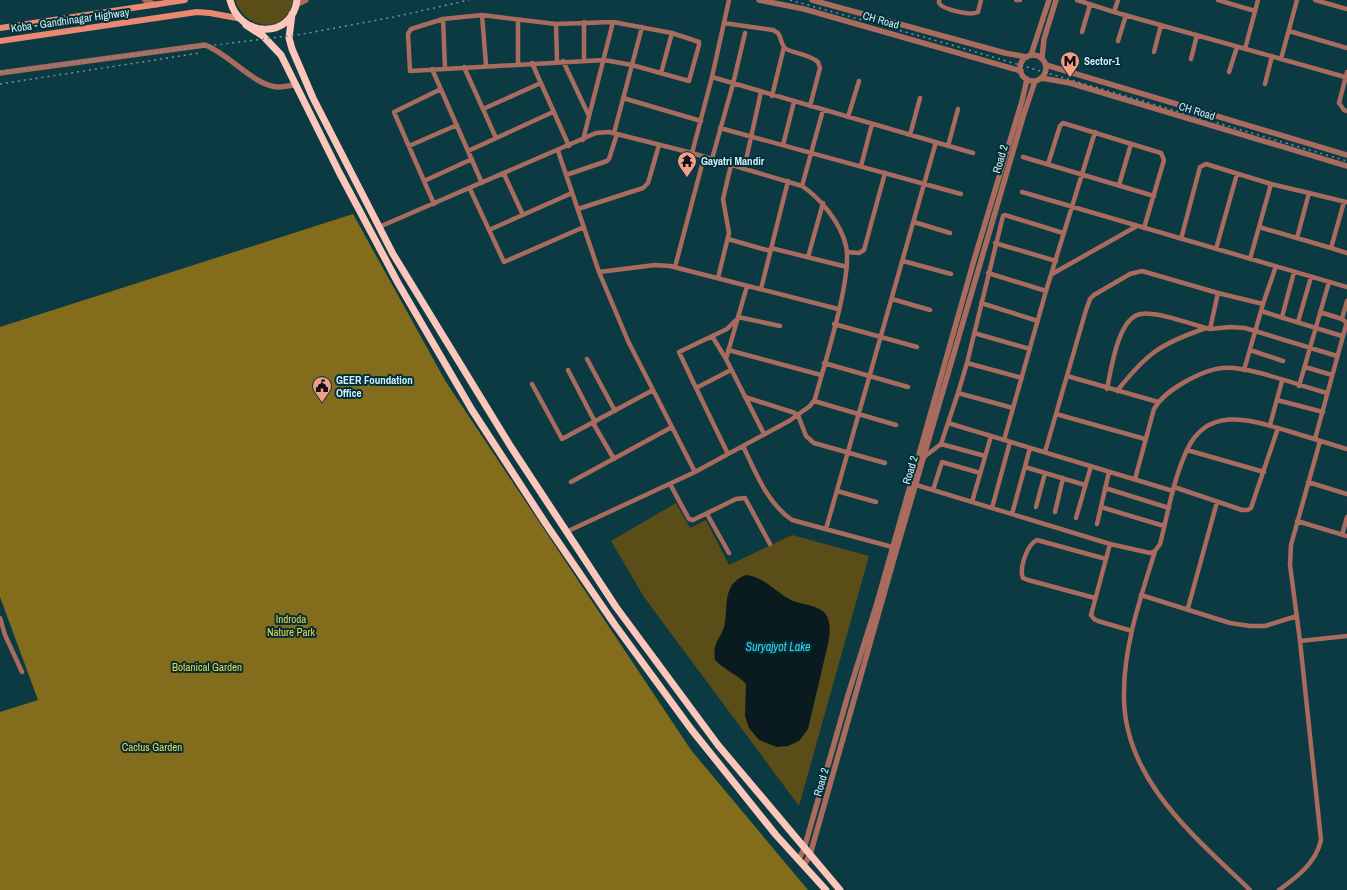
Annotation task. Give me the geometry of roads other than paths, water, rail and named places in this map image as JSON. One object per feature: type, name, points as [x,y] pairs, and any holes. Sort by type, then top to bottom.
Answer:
[{"type":"highway","points":[[230,0],[232,9],[237,18],[272,45],[281,55],[338,172],[395,277],[472,410],[615,624],[691,729],[776,835],[826,890]]},
{"type":"highway","points":[[296,2],[292,14],[289,38],[292,50],[313,98],[393,254],[507,440],[616,607],[718,745],[840,890]]},
{"type":"highway","points":[[246,25],[255,29],[266,30],[276,28],[285,22],[292,14]]},
{"type":"main road","name":"Koba - Gandhinagar Highway","points":[[0,28],[158,6],[185,0]]},
{"type":"main road","name":"Koba - Gandhinagar Highway","points":[[0,41],[197,12],[237,18]]},
{"type":"street","points":[[145,0],[158,6]]},
{"type":"street","points":[[296,2],[306,0]]},
{"type":"street","points":[[692,153],[712,77],[729,0]]},
{"type":"street","name":"CH Road","points":[[759,0],[804,9],[1021,71]]},
{"type":"street","name":"CH Road","points":[[812,0],[1005,53],[1029,56]]},
{"type":"street","points":[[939,0],[942,8],[974,14],[978,12],[981,0]]},
{"type":"street","points":[[1049,0],[1029,56],[1021,64],[1021,71],[1026,79],[1038,79],[1045,72],[1046,65],[1042,58],[1044,39],[1056,0]]},
{"type":"street","points":[[1077,0],[1197,36],[1281,59],[1346,74],[1339,103],[1344,110],[1347,110]]},
{"type":"street","points":[[1114,12],[1118,0]]},
{"type":"street","points":[[1218,0],[1255,11]]},
{"type":"street","points":[[1245,49],[1258,0]]},
{"type":"street","points":[[1281,59],[1297,0]]},
{"type":"street","points":[[1315,0],[1333,2],[1347,9]]},
{"type":"street","points":[[1082,32],[1090,5]]},
{"type":"street","points":[[482,15],[486,65]]},
{"type":"street","points":[[482,15],[556,24],[613,22],[672,33],[699,42],[689,81],[632,65],[604,60],[557,61],[410,70],[408,34],[411,29],[443,19],[482,15]]},
{"type":"street","points":[[1118,41],[1126,15]]},
{"type":"street","points":[[443,19],[445,68]]},
{"type":"street","points":[[518,20],[518,64]]},
{"type":"street","points":[[584,22],[584,60]]},
{"type":"street","points":[[583,140],[613,22]]},
{"type":"street","points":[[724,23],[772,30],[781,37],[784,47],[772,96]]},
{"type":"street","points":[[556,24],[557,61]]},
{"type":"street","points":[[1154,52],[1161,25]]},
{"type":"street","points":[[566,175],[609,159],[623,98],[642,27]]},
{"type":"street","points":[[1289,31],[1347,48]]},
{"type":"street","points":[[660,73],[672,33]]},
{"type":"street","points":[[712,159],[733,84],[745,33]]},
{"type":"street","points":[[1191,59],[1197,36]]},
{"type":"street","points":[[0,73],[205,45],[217,49],[258,80],[280,88],[296,85]]},
{"type":"street","points":[[784,47],[806,54],[818,62],[820,68],[810,106]]},
{"type":"street","points":[[1229,72],[1237,47]]},
{"type":"street","points":[[1029,56],[1042,58]]},
{"type":"street","points":[[1264,84],[1272,56]]},
{"type":"street","points":[[563,61],[589,116]]},
{"type":"street","points":[[532,63],[569,146]]},
{"type":"street","name":"CH Road","points":[[1046,65],[1347,155]]},
{"type":"street","points":[[464,67],[496,138]]},
{"type":"street","points":[[432,69],[482,183]]},
{"type":"street","points":[[712,77],[772,96],[973,153]]},
{"type":"street","name":"Road 2","points":[[801,862],[848,695],[914,484],[974,260],[1022,101],[1026,79]]},
{"type":"street","name":"CH Road","points":[[1038,79],[1070,83],[1347,166]]},
{"type":"street","name":"Road 2","points":[[914,484],[924,457],[1016,139],[1038,79]]},
{"type":"street","points":[[848,117],[859,81]]},
{"type":"street","points":[[483,109],[541,83]]},
{"type":"street","points":[[434,204],[394,112],[441,89]]},
{"type":"street","points":[[744,168],[762,92]]},
{"type":"street","points":[[623,98],[700,122]]},
{"type":"street","points":[[910,135],[920,98]]},
{"type":"street","points":[[783,145],[794,102]]},
{"type":"street","points":[[948,146],[958,109]]},
{"type":"street","points":[[802,186],[810,152],[823,110]]},
{"type":"street","points":[[468,151],[554,112]]},
{"type":"street","points":[[1048,164],[1060,126],[1063,123],[1161,153],[1164,160],[1144,228]]},
{"type":"street","points":[[861,166],[872,124]]},
{"type":"street","points":[[409,146],[457,125]]},
{"type":"street","points":[[720,128],[961,194]]},
{"type":"street","points":[[1004,440],[1071,206],[1095,132]]},
{"type":"street","points":[[379,227],[470,189],[596,133],[615,133],[692,153],[802,186],[823,203],[841,232],[847,252],[847,267],[821,375],[814,401],[810,406],[798,415],[695,472],[566,532]]},
{"type":"street","points":[[826,529],[936,142]]},
{"type":"street","points":[[1119,185],[1131,144]]},
{"type":"street","points":[[578,209],[643,188],[648,183],[659,145]]},
{"type":"street","points":[[558,150],[599,272],[628,341],[695,472]]},
{"type":"street","points":[[675,268],[704,157]]},
{"type":"street","points":[[1023,157],[1154,196]]},
{"type":"street","points":[[424,181],[472,159]]},
{"type":"street","points":[[1181,239],[1200,167],[1206,164],[1271,184],[1346,202],[1331,248]]},
{"type":"street","points":[[718,278],[728,239],[729,226],[723,210],[723,198],[731,165]]},
{"type":"street","points":[[847,252],[859,253],[864,250],[885,173]]},
{"type":"street","points":[[504,174],[523,215]]},
{"type":"street","points":[[1216,249],[1237,174]]},
{"type":"street","points":[[761,289],[788,182]]},
{"type":"street","points":[[1250,259],[1271,184]]},
{"type":"street","points":[[470,189],[504,262],[584,227]]},
{"type":"street","points":[[1022,192],[1347,287]]},
{"type":"street","points":[[489,230],[572,193]]},
{"type":"street","points":[[1296,238],[1309,193]]},
{"type":"street","points":[[808,257],[823,203]]},
{"type":"street","points":[[924,457],[941,444],[958,393],[967,363],[1001,219],[1005,215],[1064,233]]},
{"type":"street","points":[[914,222],[950,233]]},
{"type":"street","points":[[1052,274],[1137,226]]},
{"type":"street","points":[[1259,227],[1347,253]]},
{"type":"street","points":[[728,239],[847,267]]},
{"type":"street","points":[[995,243],[1056,261]]},
{"type":"street","points":[[903,261],[951,274]]},
{"type":"street","points":[[599,272],[655,265],[675,268],[838,309]]},
{"type":"street","points":[[1244,370],[1263,304],[1276,266]]},
{"type":"street","points":[[1045,452],[1066,376],[1090,299],[1137,271],[1147,272],[1218,293],[1263,304]]},
{"type":"street","points":[[1282,317],[1294,272]]},
{"type":"street","points":[[988,273],[1046,291]]},
{"type":"street","points":[[1298,322],[1311,277]]},
{"type":"street","points":[[1299,386],[1329,282]]},
{"type":"street","points":[[726,359],[747,286]]},
{"type":"street","points":[[1208,329],[1218,293]]},
{"type":"street","points":[[892,299],[930,310]]},
{"type":"street","points":[[1342,319],[1347,301]]},
{"type":"street","points":[[981,303],[1038,321]]},
{"type":"street","points":[[1261,311],[1342,336]]},
{"type":"street","points":[[1280,890],[1310,864],[1319,851],[1321,840],[1300,641],[1290,565],[1291,545],[1318,440],[1327,393],[1346,322],[1342,319],[1320,312]]},
{"type":"street","points":[[1107,389],[1121,334],[1130,319],[1142,313],[1165,317],[1208,329]]},
{"type":"street","points":[[738,317],[780,326]]},
{"type":"street","points":[[728,454],[679,352],[731,327],[738,317]]},
{"type":"street","points":[[834,324],[882,336],[917,347]]},
{"type":"street","points":[[1117,392],[1143,361],[1159,347],[1178,338],[1208,329],[1230,327],[1256,331],[1337,356]]},
{"type":"street","points":[[974,333],[1030,349]]},
{"type":"street","points":[[712,336],[726,359],[730,370],[764,434]]},
{"type":"street","points":[[728,350],[821,375]]},
{"type":"street","points":[[1250,350],[1283,361]]},
{"type":"street","points":[[587,359],[615,411]]},
{"type":"street","points":[[824,363],[908,387]]},
{"type":"street","points":[[967,363],[1022,378]]},
{"type":"street","points":[[1305,367],[1332,375]]},
{"type":"street","points":[[1134,479],[1154,409],[1158,402],[1176,387],[1198,375],[1224,368],[1244,370],[1327,393]]},
{"type":"street","points":[[568,370],[614,459]]},
{"type":"street","points":[[696,388],[730,370]]},
{"type":"street","points":[[1066,376],[1117,392],[1158,402]]},
{"type":"street","points":[[1270,426],[1282,381]]},
{"type":"street","points":[[532,384],[562,439],[653,390]]},
{"type":"street","points":[[958,393],[1013,408]]},
{"type":"street","points":[[745,397],[798,415]]},
{"type":"street","points":[[1277,400],[1323,412]]},
{"type":"street","points":[[814,401],[896,425]]},
{"type":"street","points":[[1056,414],[1145,439]]},
{"type":"street","points":[[798,415],[806,436],[814,444],[885,463]]},
{"type":"street","points":[[1250,890],[1185,827],[1170,810],[1153,787],[1133,747],[1125,713],[1124,693],[1127,656],[1132,631],[1154,551],[1160,544],[1174,489],[1187,450],[1204,428],[1224,420],[1246,419],[1347,449]]},
{"type":"street","points":[[948,423],[1109,472],[1248,510],[1251,508],[1278,428]]},
{"type":"street","points":[[571,482],[672,427]]},
{"type":"street","points":[[972,502],[991,436]]},
{"type":"street","points":[[992,508],[1010,442]]},
{"type":"street","points":[[941,444],[985,456]]},
{"type":"street","points":[[743,446],[770,500],[780,512],[792,520],[894,548]]},
{"type":"street","points":[[1012,514],[1030,448]]},
{"type":"street","points":[[1187,450],[1264,472]]},
{"type":"street","points":[[933,490],[942,462],[980,473]]},
{"type":"street","points":[[1076,518],[1090,466]]},
{"type":"street","points":[[1025,467],[1085,485]]},
{"type":"street","points":[[1097,524],[1109,472]]},
{"type":"street","points":[[1036,507],[1045,473]]},
{"type":"street","points":[[1055,512],[1063,478]]},
{"type":"street","points":[[1308,482],[1347,494]]},
{"type":"street","points":[[670,484],[689,518],[693,520],[736,499],[745,498],[770,544]]},
{"type":"street","points":[[914,484],[1110,544],[1144,552],[1154,551]]},
{"type":"street","points":[[1105,488],[1169,508]]},
{"type":"street","points":[[837,491],[876,502]]},
{"type":"street","points":[[1188,608],[1217,502]]},
{"type":"street","points":[[1101,507],[1164,526]]},
{"type":"street","points":[[707,514],[729,553]]},
{"type":"street","points":[[1297,521],[1345,536],[1347,517]]},
{"type":"street","points":[[1095,598],[1028,580],[1023,578],[1021,572],[1030,544],[1037,540],[1106,559]]},
{"type":"street","points":[[1110,544],[1091,615],[1094,619],[1132,631]]},
{"type":"street","name":"Road 2","points":[[801,862],[810,855],[894,548]]},
{"type":"street","points":[[1141,594],[1188,608],[1230,623],[1250,626],[1265,626],[1297,616]]},
{"type":"street","points":[[0,618],[22,672]]},
{"type":"street","points":[[1300,641],[1347,636]]},
{"type":"water","name":"Suryajyot Lake","points":[[746,575],[759,579],[795,602],[816,607],[824,612],[829,623],[829,641],[808,729],[799,741],[788,746],[777,747],[759,740],[749,728],[745,716],[746,684],[739,677],[722,667],[715,660],[714,653],[716,643],[725,622],[728,594],[733,583]]},
{"type":"railway","points":[[0,72],[303,34],[394,17],[469,0]]},
{"type":"railway","points":[[790,0],[945,43],[1347,161]]},
{"type":"railway","points":[[0,84],[200,53]]},
{"type":"place","name":"Sector-1","points":[[1070,78]]},
{"type":"place","name":"Gayatri Mandir","points":[[687,178]]},
{"type":"place","name":"GEER Foundation Office","points":[[322,403]]},
{"type":"park label","name":"Indroda Nature Park","points":[[291,625]]},
{"type":"park label","name":"Botanical Garden","points":[[207,667]]},
{"type":"park label","name":"Cactus Garden","points":[[152,747]]}]
